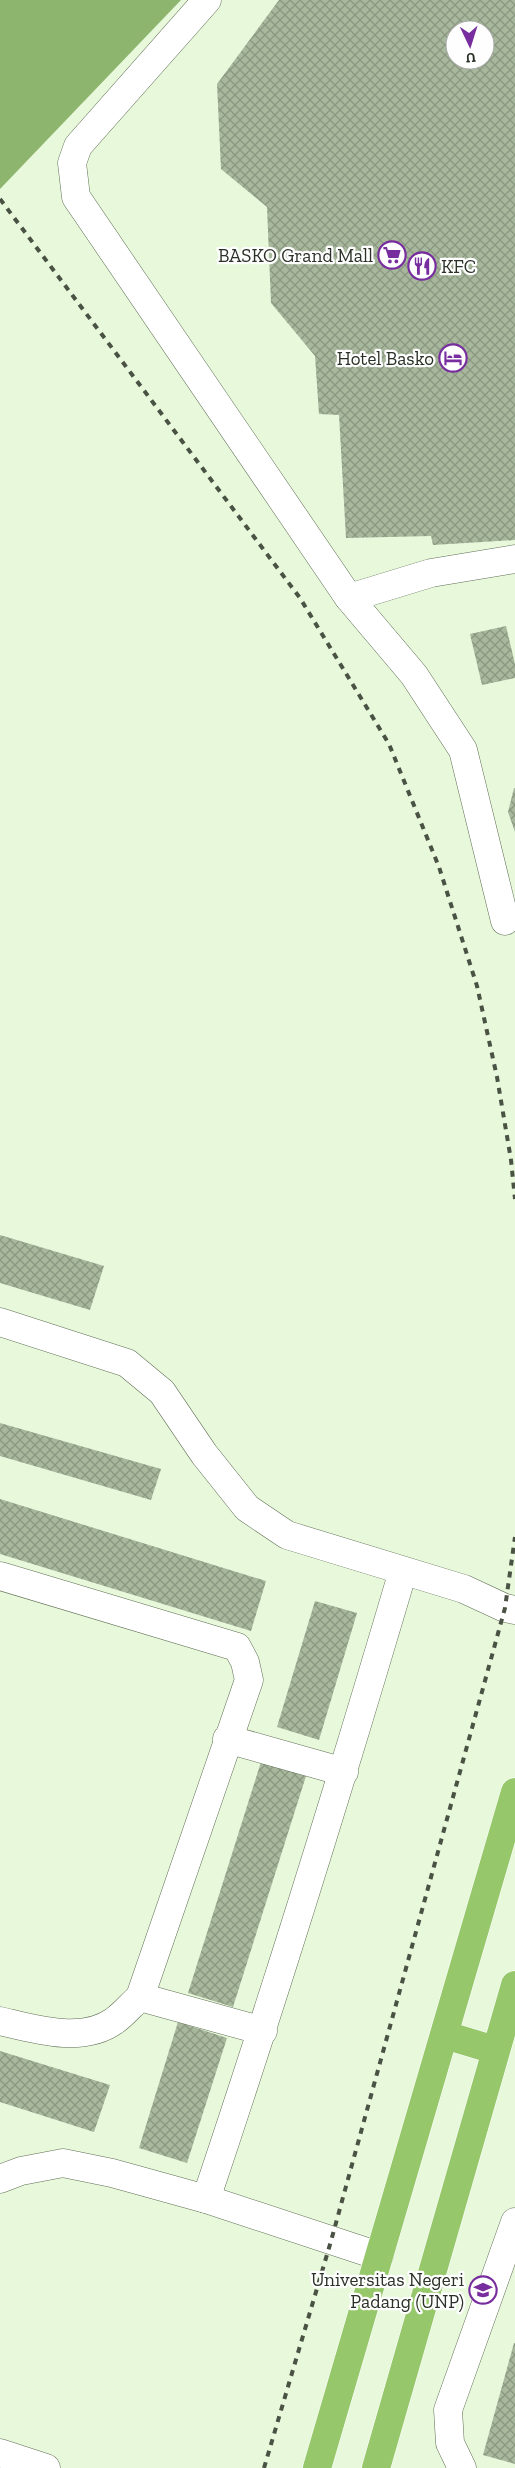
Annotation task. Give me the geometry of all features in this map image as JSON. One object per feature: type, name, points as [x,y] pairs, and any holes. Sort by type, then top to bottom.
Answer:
[{"type":"highway","points":[[317,2468],[446,2035],[515,1792]]},
{"type":"highway","points":[[376,2468],[515,1985]]},
{"type":"highway","points":[[446,2035],[495,2050]]},
{"type":"lane","points":[[207,0],[78,146],[72,163],[76,197],[349,598],[414,676],[463,750],[505,920]]},
{"type":"lane","points":[[349,598],[432,573],[515,559]]},
{"type":"lane","points":[[0,1322],[127,1364],[162,1392],[204,1454],[247,1508],[287,1535],[464,1589],[505,1608],[515,1610]]},
{"type":"lane","points":[[206,2199],[263,2031],[344,1772],[403,1571]]},
{"type":"lane","points":[[0,1576],[237,1647],[246,1662],[248,1680],[140,1997],[114,2022],[86,2032],[58,2034],[0,2021]]},
{"type":"lane","points":[[227,1739],[344,1772]]},
{"type":"lane","points":[[140,1997],[263,2031]]},
{"type":"lane","points":[[0,2179],[21,2171],[63,2163],[206,2199],[379,2256]]},
{"type":"lane","points":[[462,2468],[450,2443],[448,2410],[515,2222]]},
{"type":"lane","points":[[0,2453],[46,2468]]},
{"type":"shaded area","points":[[0,0],[181,0],[0,189]]},
{"type":"building","name":"BASKO Grand Mall","points":[[279,0],[515,0],[515,540],[433,545],[431,536],[346,538],[339,415],[319,414],[315,356],[271,303],[267,207],[221,169],[217,84]]},
{"type":"building","points":[[506,626],[515,664],[515,678],[482,685],[470,634]]},
{"type":"building","points":[[515,788],[515,832],[508,812]]},
{"type":"building","points":[[0,1235],[104,1266],[90,1310],[0,1283]]},
{"type":"building","points":[[0,1423],[161,1469],[151,1500],[0,1456]]},
{"type":"building","points":[[0,1499],[266,1581],[251,1631],[0,1554]]},
{"type":"building","points":[[315,1601],[357,1613],[319,1740],[277,1727]]},
{"type":"building","points":[[261,1762],[306,1776],[233,2007],[188,1993]]},
{"type":"building","points":[[178,2022],[227,2038],[187,2163],[139,2148]]},
{"type":"building","points":[[0,2051],[110,2085],[94,2132],[0,2102]]},
{"type":"building","points":[[515,2343],[515,2464],[483,2455]]},
{"type":"railway","points":[[0,199],[300,598],[389,744],[439,867],[477,986],[497,1077],[511,1160],[515,1199]]},
{"type":"railway","points":[[264,2468],[331,2241],[505,1608],[515,1537]]},
{"type":"place","name":"BASKO Grand Mall","points":[[392,255]]},
{"type":"place","name":"KFC","points":[[422,266]]},
{"type":"place","name":"Hotel Basko","points":[[453,358]]},
{"type":"place","name":"Universitas Negeri Padang (UNP)","points":[[483,2290]]}]
